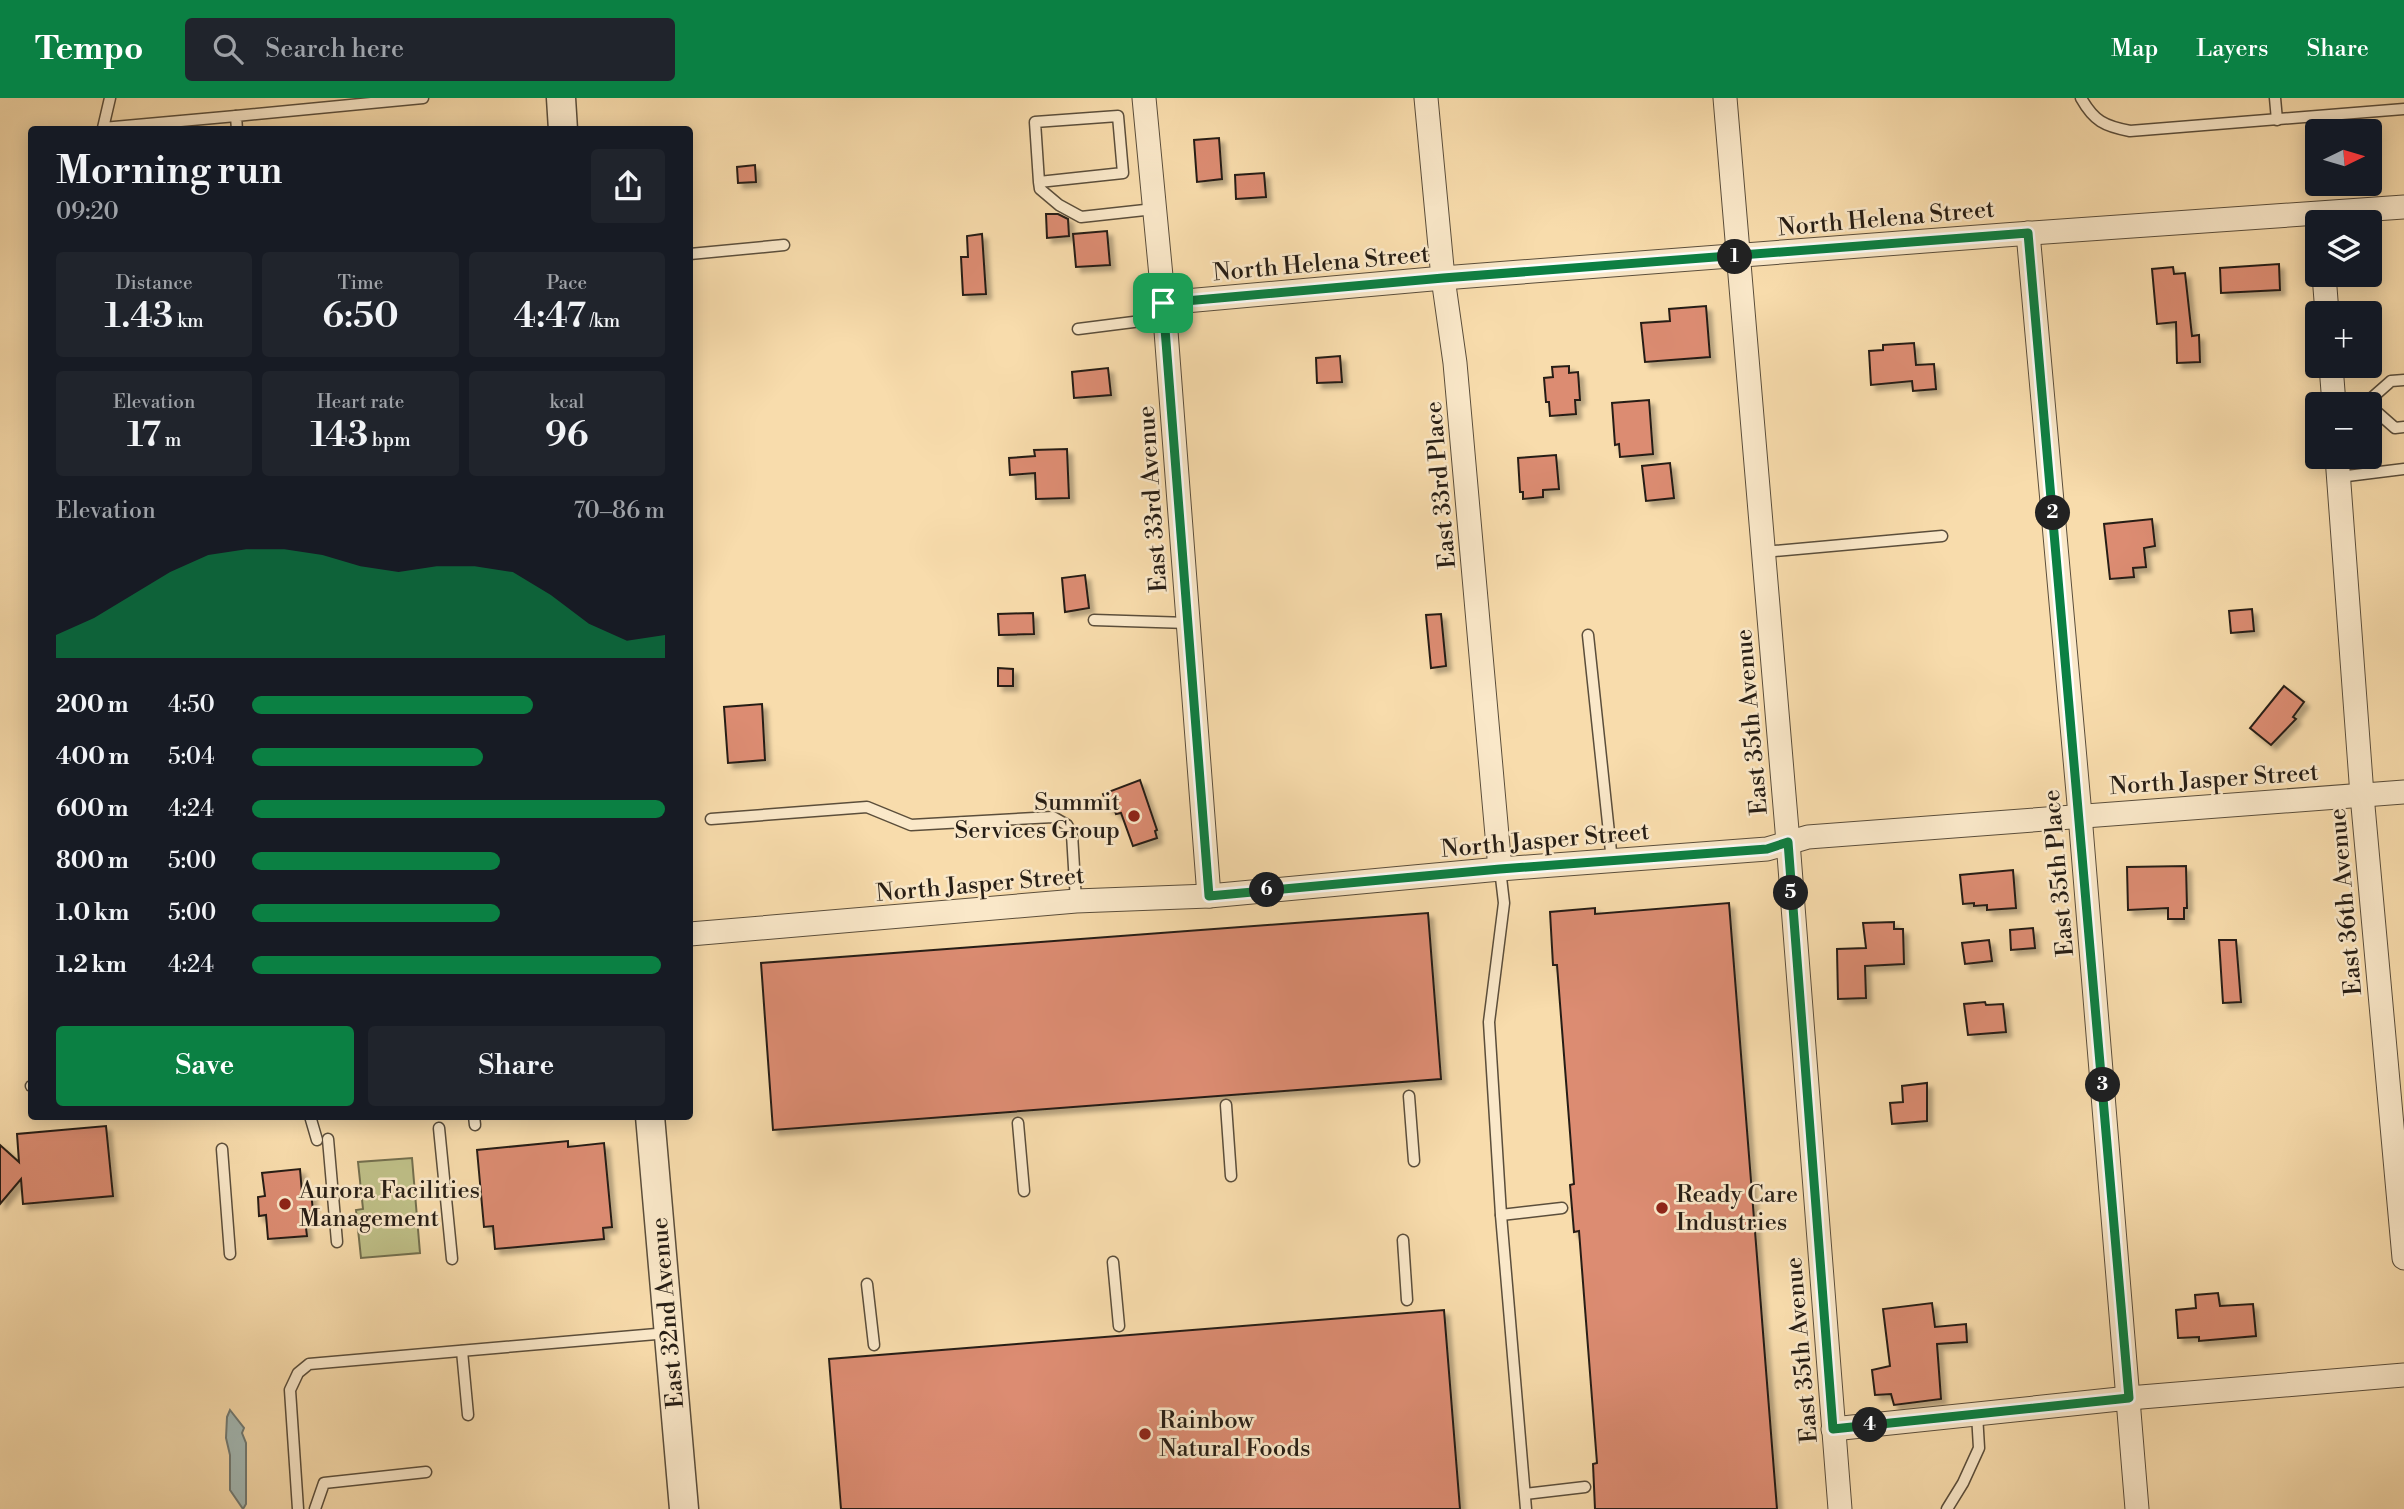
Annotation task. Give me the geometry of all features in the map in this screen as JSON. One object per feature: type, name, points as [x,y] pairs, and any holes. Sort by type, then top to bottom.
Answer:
[{"type":"street","points":[[561,98],[564,126]]},
{"type":"street","name":"East 33rd Avenue","points":[[1144,98],[1164,311],[1209,896]]},
{"type":"street","name":"East 33rd Place","points":[[1426,98],[1443,278],[1455,363],[1500,869]]},
{"type":"street","name":"East 35th Avenue","points":[[1725,98],[1788,842],[1840,1509]]},
{"type":"street","name":"North Helena Street","points":[[2381,210],[2404,207]]},
{"type":"street","name":"North Helena Street","points":[[1164,311],[1443,278],[2028,233],[2305,219]]},
{"type":"street","name":"East 35th Place","points":[[2028,233],[2080,815],[2137,1509]]},
{"type":"street","name":"East 36th Avenue","points":[[2338,469],[2362,795],[2404,1258]]},
{"type":"street","name":"North Jasper Street","points":[[693,934],[1076,901],[1209,896],[1500,869],[1767,849],[1808,836],[2404,792]]},
{"type":"street","name":"East 32nd Avenue","points":[[649,1120],[684,1509]]},
{"type":"street","points":[[1833,1429],[2129,1398],[2404,1376]]},
{"type":"lane","points":[[103,126],[110,98]]},
{"type":"lane","points":[[125,126],[423,98]]},
{"type":"lane","points":[[2081,98],[2090,114],[2111,127],[2130,131],[2404,109]]},
{"type":"lane","points":[[2275,98],[2277,120]]},
{"type":"lane","points":[[236,116],[237,126]]},
{"type":"lane","points":[[1039,182],[1123,173],[1118,116],[1035,122],[1039,182],[1040,189],[1059,205],[1082,217],[1154,209]]},
{"type":"lane","points":[[693,254],[784,245]]},
{"type":"lane","points":[[1078,328],[1164,311]]},
{"type":"lane","points":[[2380,392],[2391,381],[2404,380]]},
{"type":"lane","points":[[2382,417],[2395,428],[2404,427]]},
{"type":"lane","points":[[2382,468],[2404,469]]},
{"type":"lane","points":[[1762,552],[1942,536]]},
{"type":"lane","points":[[1094,620],[1188,623]]},
{"type":"lane","points":[[1588,635],[1612,861]]},
{"type":"lane","points":[[711,819],[867,807],[911,825],[1053,817],[1067,825],[1072,834],[1076,901]]},
{"type":"lane","points":[[1500,869],[1504,903],[1489,1022],[1501,1214],[1526,1509]]},
{"type":"lane","points":[[1409,1096],[1414,1161]]},
{"type":"lane","points":[[1226,1104],[1231,1176]]},
{"type":"lane","points":[[312,1120],[322,1139],[337,1242]]},
{"type":"lane","points":[[1018,1124],[1024,1191]]},
{"type":"lane","points":[[439,1128],[452,1259]]},
{"type":"lane","points":[[222,1149],[230,1254]]},
{"type":"lane","points":[[1501,1214],[1562,1208]]},
{"type":"lane","points":[[1403,1240],[1407,1300]]},
{"type":"lane","points":[[1113,1262],[1119,1326]]},
{"type":"lane","points":[[867,1284],[874,1345]]},
{"type":"lane","points":[[298,1509],[290,1390],[298,1373],[309,1364],[668,1333]]},
{"type":"lane","points":[[462,1351],[468,1415]]},
{"type":"lane","points":[[1947,1509],[1979,1448],[1977,1414]]},
{"type":"lane","points":[[315,1509],[324,1483],[426,1472]]},
{"type":"lane","points":[[1525,1494],[1585,1487]]},
{"type":"green space","points":[[412,1158],[420,1253],[361,1258],[356,1210],[363,1209],[358,1162]]},
{"type":"water","points":[[230,1410],[244,1428],[242,1433],[246,1443],[246,1504],[243,1509],[230,1490],[230,1455],[226,1438]]},
{"type":"building","points":[[1219,138],[1222,179],[1197,182],[1194,140]]},
{"type":"building","points":[[755,165],[756,182],[738,183],[737,167]]},
{"type":"building","points":[[1264,173],[1266,197],[1236,199],[1235,175]]},
{"type":"building","points":[[1046,214],[1058,214],[1068,219],[1069,236],[1047,238]]},
{"type":"building","points":[[1107,231],[1110,265],[1076,267],[1073,234]]},
{"type":"building","points":[[982,234],[986,294],[963,295],[961,257],[968,257],[967,236]]},
{"type":"building","points":[[2279,264],[2280,290],[2221,293],[2220,268]]},
{"type":"building","points":[[2173,267],[2174,274],[2185,273],[2192,336],[2199,335],[2200,362],[2177,363],[2176,322],[2157,324],[2152,269]]},
{"type":"building","points":[[1706,306],[1710,357],[1645,362],[1641,323],[1670,321],[1669,309]]},
{"type":"building","points":[[1914,343],[1916,365],[1934,364],[1936,389],[1913,391],[1912,381],[1871,385],[1869,351],[1883,350],[1883,345]]},
{"type":"building","points":[[1340,356],[1342,382],[1317,383],[1316,358]]},
{"type":"building","points":[[1569,366],[1569,373],[1578,372],[1580,400],[1575,400],[1576,414],[1550,416],[1544,378],[1553,377],[1552,367]]},
{"type":"building","points":[[1108,368],[1111,395],[1074,398],[1072,372]]},
{"type":"building","points":[[1649,400],[1653,454],[1620,457],[1619,444],[1615,445],[1612,403]]},
{"type":"building","points":[[1067,449],[1069,498],[1036,499],[1035,473],[1010,475],[1009,458],[1035,456],[1034,450]]},
{"type":"building","points":[[1556,455],[1559,489],[1543,490],[1543,497],[1523,499],[1523,492],[1520,492],[1518,458]]},
{"type":"building","points":[[1670,463],[1674,498],[1646,501],[1642,466]]},
{"type":"building","points":[[2152,519],[2155,546],[2144,548],[2146,567],[2133,568],[2134,577],[2110,579],[2104,524]]},
{"type":"building","points":[[1085,575],[1089,608],[1065,612],[1062,578]]},
{"type":"building","points":[[2252,609],[2254,631],[2231,633],[2229,611]]},
{"type":"building","points":[[1033,613],[1034,634],[999,635],[998,614]]},
{"type":"building","points":[[1441,614],[1446,666],[1431,668],[1426,615]]},
{"type":"building","points":[[998,668],[1013,669],[1013,686],[998,686]]},
{"type":"building","points":[[2284,686],[2304,702],[2293,717],[2296,719],[2271,745],[2250,728]]},
{"type":"building","points":[[762,704],[765,760],[728,763],[724,707]]},
{"type":"building","points":[[1140,780],[1157,830],[1157,838],[1133,846],[1121,813],[1116,814],[1113,806],[1108,808],[1103,794]]},
{"type":"building","points":[[2186,866],[2187,908],[2184,908],[2184,919],[2168,919],[2168,908],[2128,910],[2127,867]]},
{"type":"building","points":[[2013,870],[2016,908],[1987,910],[1987,905],[1963,904],[1960,875]]},
{"type":"building","name":"Ready Care Industries","points":[[1729,903],[1777,1509],[1595,1509],[1593,1464],[1597,1463],[1579,1231],[1574,1232],[1570,1185],[1574,1184],[1557,965],[1553,965],[1550,912],[1595,908],[1595,914]]},
{"type":"building","points":[[1428,913],[1441,1079],[773,1130],[761,963]]},
{"type":"building","points":[[1894,922],[1894,929],[1903,929],[1904,964],[1865,966],[1866,998],[1838,999],[1837,949],[1866,948],[1863,923]]},
{"type":"building","points":[[2033,928],[2035,948],[2011,950],[2010,930]]},
{"type":"building","points":[[1989,940],[1992,961],[1965,964],[1962,943]]},
{"type":"building","points":[[2219,940],[2236,940],[2241,1002],[2223,1003]]},
{"type":"building","points":[[1985,1002],[1986,1005],[2003,1004],[2006,1032],[1968,1035],[1964,1004]]},
{"type":"building","points":[[1927,1083],[1927,1121],[1892,1124],[1890,1103],[1903,1102],[1902,1086]]},
{"type":"building","points":[[106,1126],[113,1196],[23,1204],[21,1179],[0,1204],[0,1145],[19,1162],[17,1134]]},
{"type":"building","points":[[568,1141],[568,1147],[604,1143],[612,1227],[603,1228],[604,1239],[495,1249],[493,1226],[484,1227],[477,1150]]},
{"type":"building","name":"Aurora Facilities Management","points":[[300,1169],[302,1193],[311,1192],[313,1211],[304,1212],[307,1236],[268,1239],[266,1215],[259,1216],[258,1197],[265,1196],[262,1173]]},
{"type":"building","points":[[2218,1293],[2220,1306],[2253,1304],[2256,1336],[2199,1341],[2199,1337],[2178,1338],[2176,1310],[2196,1308],[2195,1295]]},
{"type":"building","points":[[1932,1303],[1935,1327],[1966,1324],[1967,1342],[1937,1344],[1941,1399],[1894,1405],[1891,1394],[1875,1395],[1872,1370],[1890,1366],[1883,1309]]},
{"type":"building","name":"Rainbow Natural Foods","points":[[1444,1310],[1460,1509],[841,1509],[829,1359]]},
{"type":"place","name":"Summit Services Group","points":[[1134,816]]},
{"type":"place","name":"Aurora Facilities Management","points":[[285,1204]]},
{"type":"place","name":"Ready Care Industries","points":[[1662,1208]]},
{"type":"place","name":"Rainbow Natural Foods","points":[[1145,1434]]},
{"type":"route","points":[[2028,233],[2129,1398],[1833,1429],[1788,842],[1767,849],[1500,869],[1209,896],[1163,303],[1443,278],[2028,233]]}]
